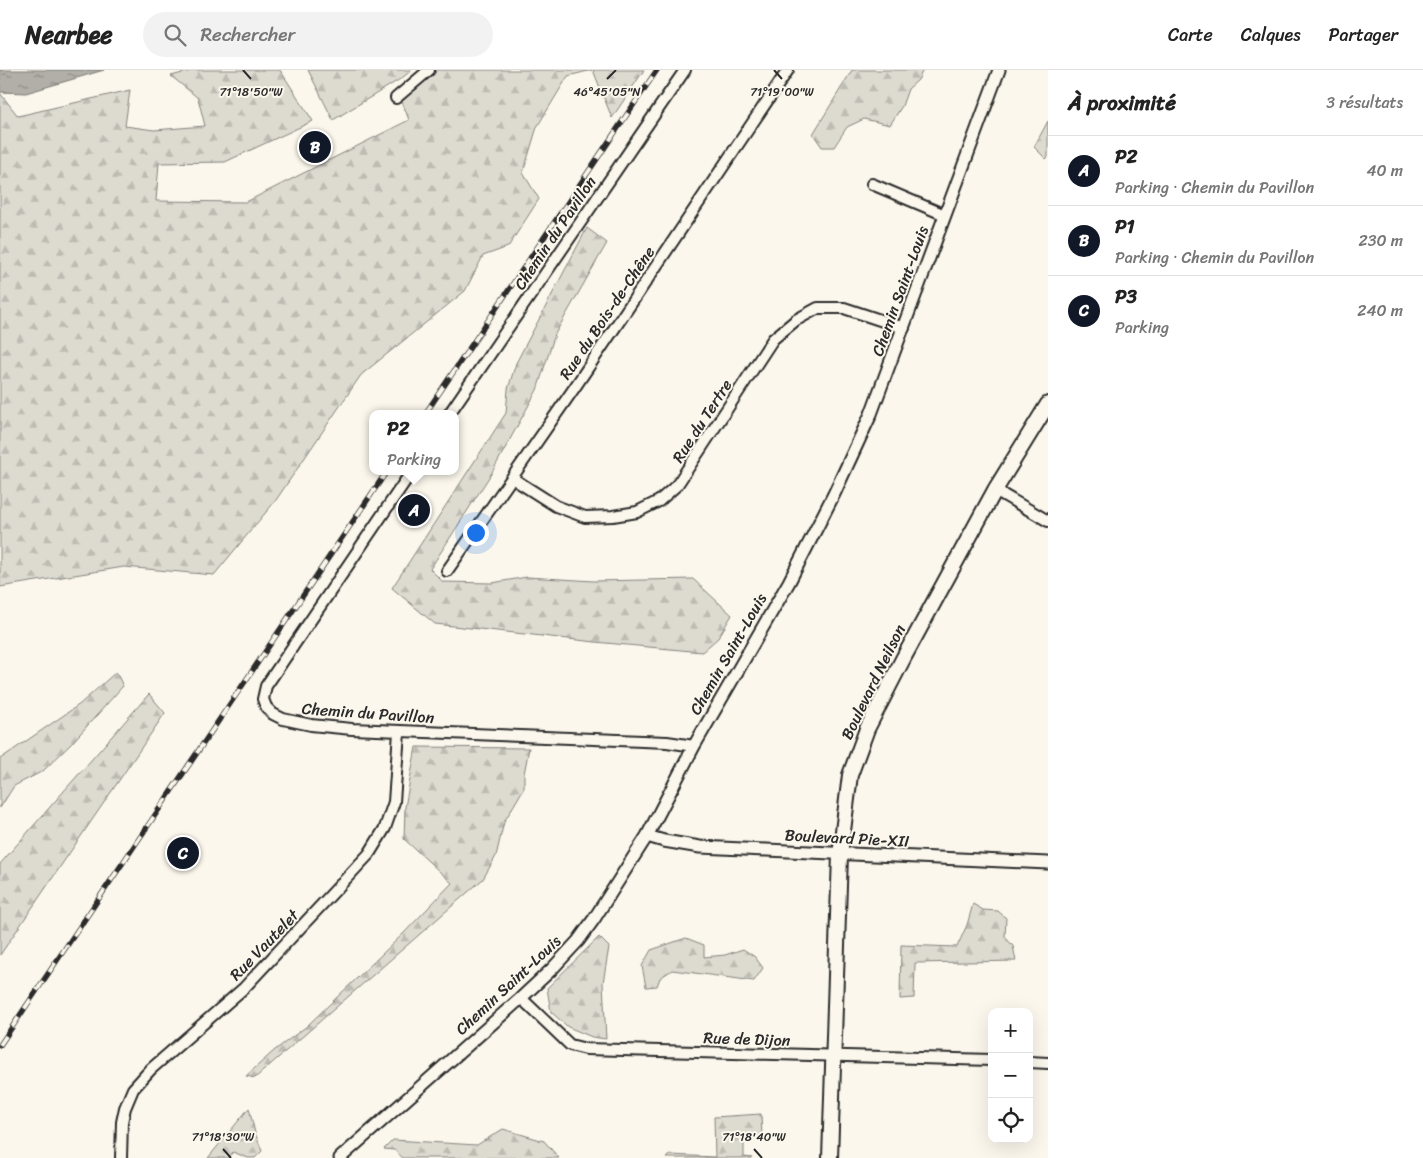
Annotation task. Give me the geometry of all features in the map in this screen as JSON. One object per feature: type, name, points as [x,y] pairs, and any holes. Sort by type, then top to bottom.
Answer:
[{"type":"main road","name":"Boulevard Neilson","points":[[830,1158],[840,855],[850,775],[867,729],[927,613],[995,490],[1048,404]]},
{"type":"street","points":[[396,98],[429,70]]},
{"type":"street","name":"Chemin du Pavillon","points":[[452,410],[685,70]]},
{"type":"street","name":"Rue du Bois-de-Chêne","points":[[447,571],[788,70]]},
{"type":"street","name":"Chemin Saint-Louis","points":[[340,1158],[521,998],[578,941],[647,836],[694,746],[789,582],[834,494],[871,414],[999,70]]},
{"type":"street","points":[[872,184],[945,215]]},
{"type":"street","name":"Rue du Tertre","points":[[512,478],[556,506],[585,517],[613,516],[637,512],[659,501],[677,486],[772,339],[796,320],[818,308],[844,308],[904,328]]},
{"type":"street","name":"Chemin du Pavillon","points":[[409,475],[266,686],[263,699],[266,707],[273,714],[282,719],[296,722],[352,730],[667,742],[694,746]]},
{"type":"street","points":[[995,490],[1048,521]]},
{"type":"street","name":"Rue Vautelet","points":[[121,1158],[122,1122],[125,1108],[133,1089],[150,1069],[244,988],[373,848],[385,828],[394,802],[398,732]]},
{"type":"street","name":"Boulevard Pie-XII","points":[[647,836],[700,848],[1048,863]]},
{"type":"street","name":"Rue de Dijon","points":[[521,998],[570,1045],[586,1049],[988,1060]]},
{"type":"street","points":[[1033,1062],[1048,1063]]},
{"type":"green space","points":[[194,70],[280,70],[313,121],[225,162],[159,163],[156,201],[246,202],[409,120],[401,99],[436,70],[592,70],[568,76],[537,127],[523,173],[539,199],[508,247],[483,256],[465,291],[361,375],[276,500],[214,575],[124,567],[0,587],[0,93],[18,116],[130,90],[125,126],[154,130],[205,126],[198,98],[171,76]]},
{"type":"green space","points":[[308,70],[412,70],[333,120]]},
{"type":"green space","points":[[593,70],[644,70],[612,118]]},
{"type":"green space","points":[[852,70],[923,70],[918,80],[908,89],[902,106],[890,125],[864,119],[847,127],[834,147],[822,147],[813,134]]},
{"type":"green space","points":[[1048,121],[1048,157],[1046,159],[1034,147]]},
{"type":"green space","points":[[587,228],[607,243],[555,334],[537,390],[491,474],[430,569],[443,582],[492,583],[527,577],[594,581],[693,579],[732,615],[718,638],[702,652],[435,624],[392,588],[506,413],[508,389],[516,363]]},
{"type":"green space","points":[[116,672],[123,686],[70,745],[43,771],[14,786],[0,808],[0,759],[80,704]]},
{"type":"green space","points":[[149,694],[165,713],[0,955],[0,864]]},
{"type":"green space","points":[[416,747],[529,748],[524,774],[524,788],[504,822],[496,856],[483,879],[255,1078],[246,1076],[275,1050],[307,1026],[404,933],[452,883],[404,839],[405,807]]},
{"type":"green space","points":[[973,904],[983,910],[998,911],[1006,918],[1005,937],[1013,946],[1016,961],[915,963],[914,998],[900,999],[901,945],[957,947],[967,925]]},
{"type":"green space","points":[[599,937],[609,947],[603,983],[606,1039],[592,1037],[568,1027],[551,1012],[547,988]]},
{"type":"green space","points":[[686,938],[704,945],[704,957],[725,955],[743,949],[755,957],[763,968],[754,981],[672,970],[660,978],[657,986],[646,987],[642,966],[651,950]]},
{"type":"green space","points":[[249,1108],[262,1151],[255,1158],[248,1158],[233,1152],[228,1158],[208,1158]]},
{"type":"green space","points":[[761,1114],[762,1137],[744,1140],[744,1157],[752,1158],[667,1158],[670,1155],[715,1157],[714,1117]]},
{"type":"green space","points":[[503,1129],[544,1141],[559,1158],[403,1158],[394,1150],[384,1149],[393,1140],[477,1145]]},
{"type":"water","points":[[0,70],[104,70],[26,93],[0,92]]},
{"type":"railway","points":[[428,410],[657,70]]},
{"type":"railway","points":[[0,1045],[384,475]]},
{"type":"place","name":"P1","points":[[315,147]]},
{"type":"place","name":"P2","points":[[414,510]]},
{"type":"place","name":"P3","points":[[183,853]]}]
